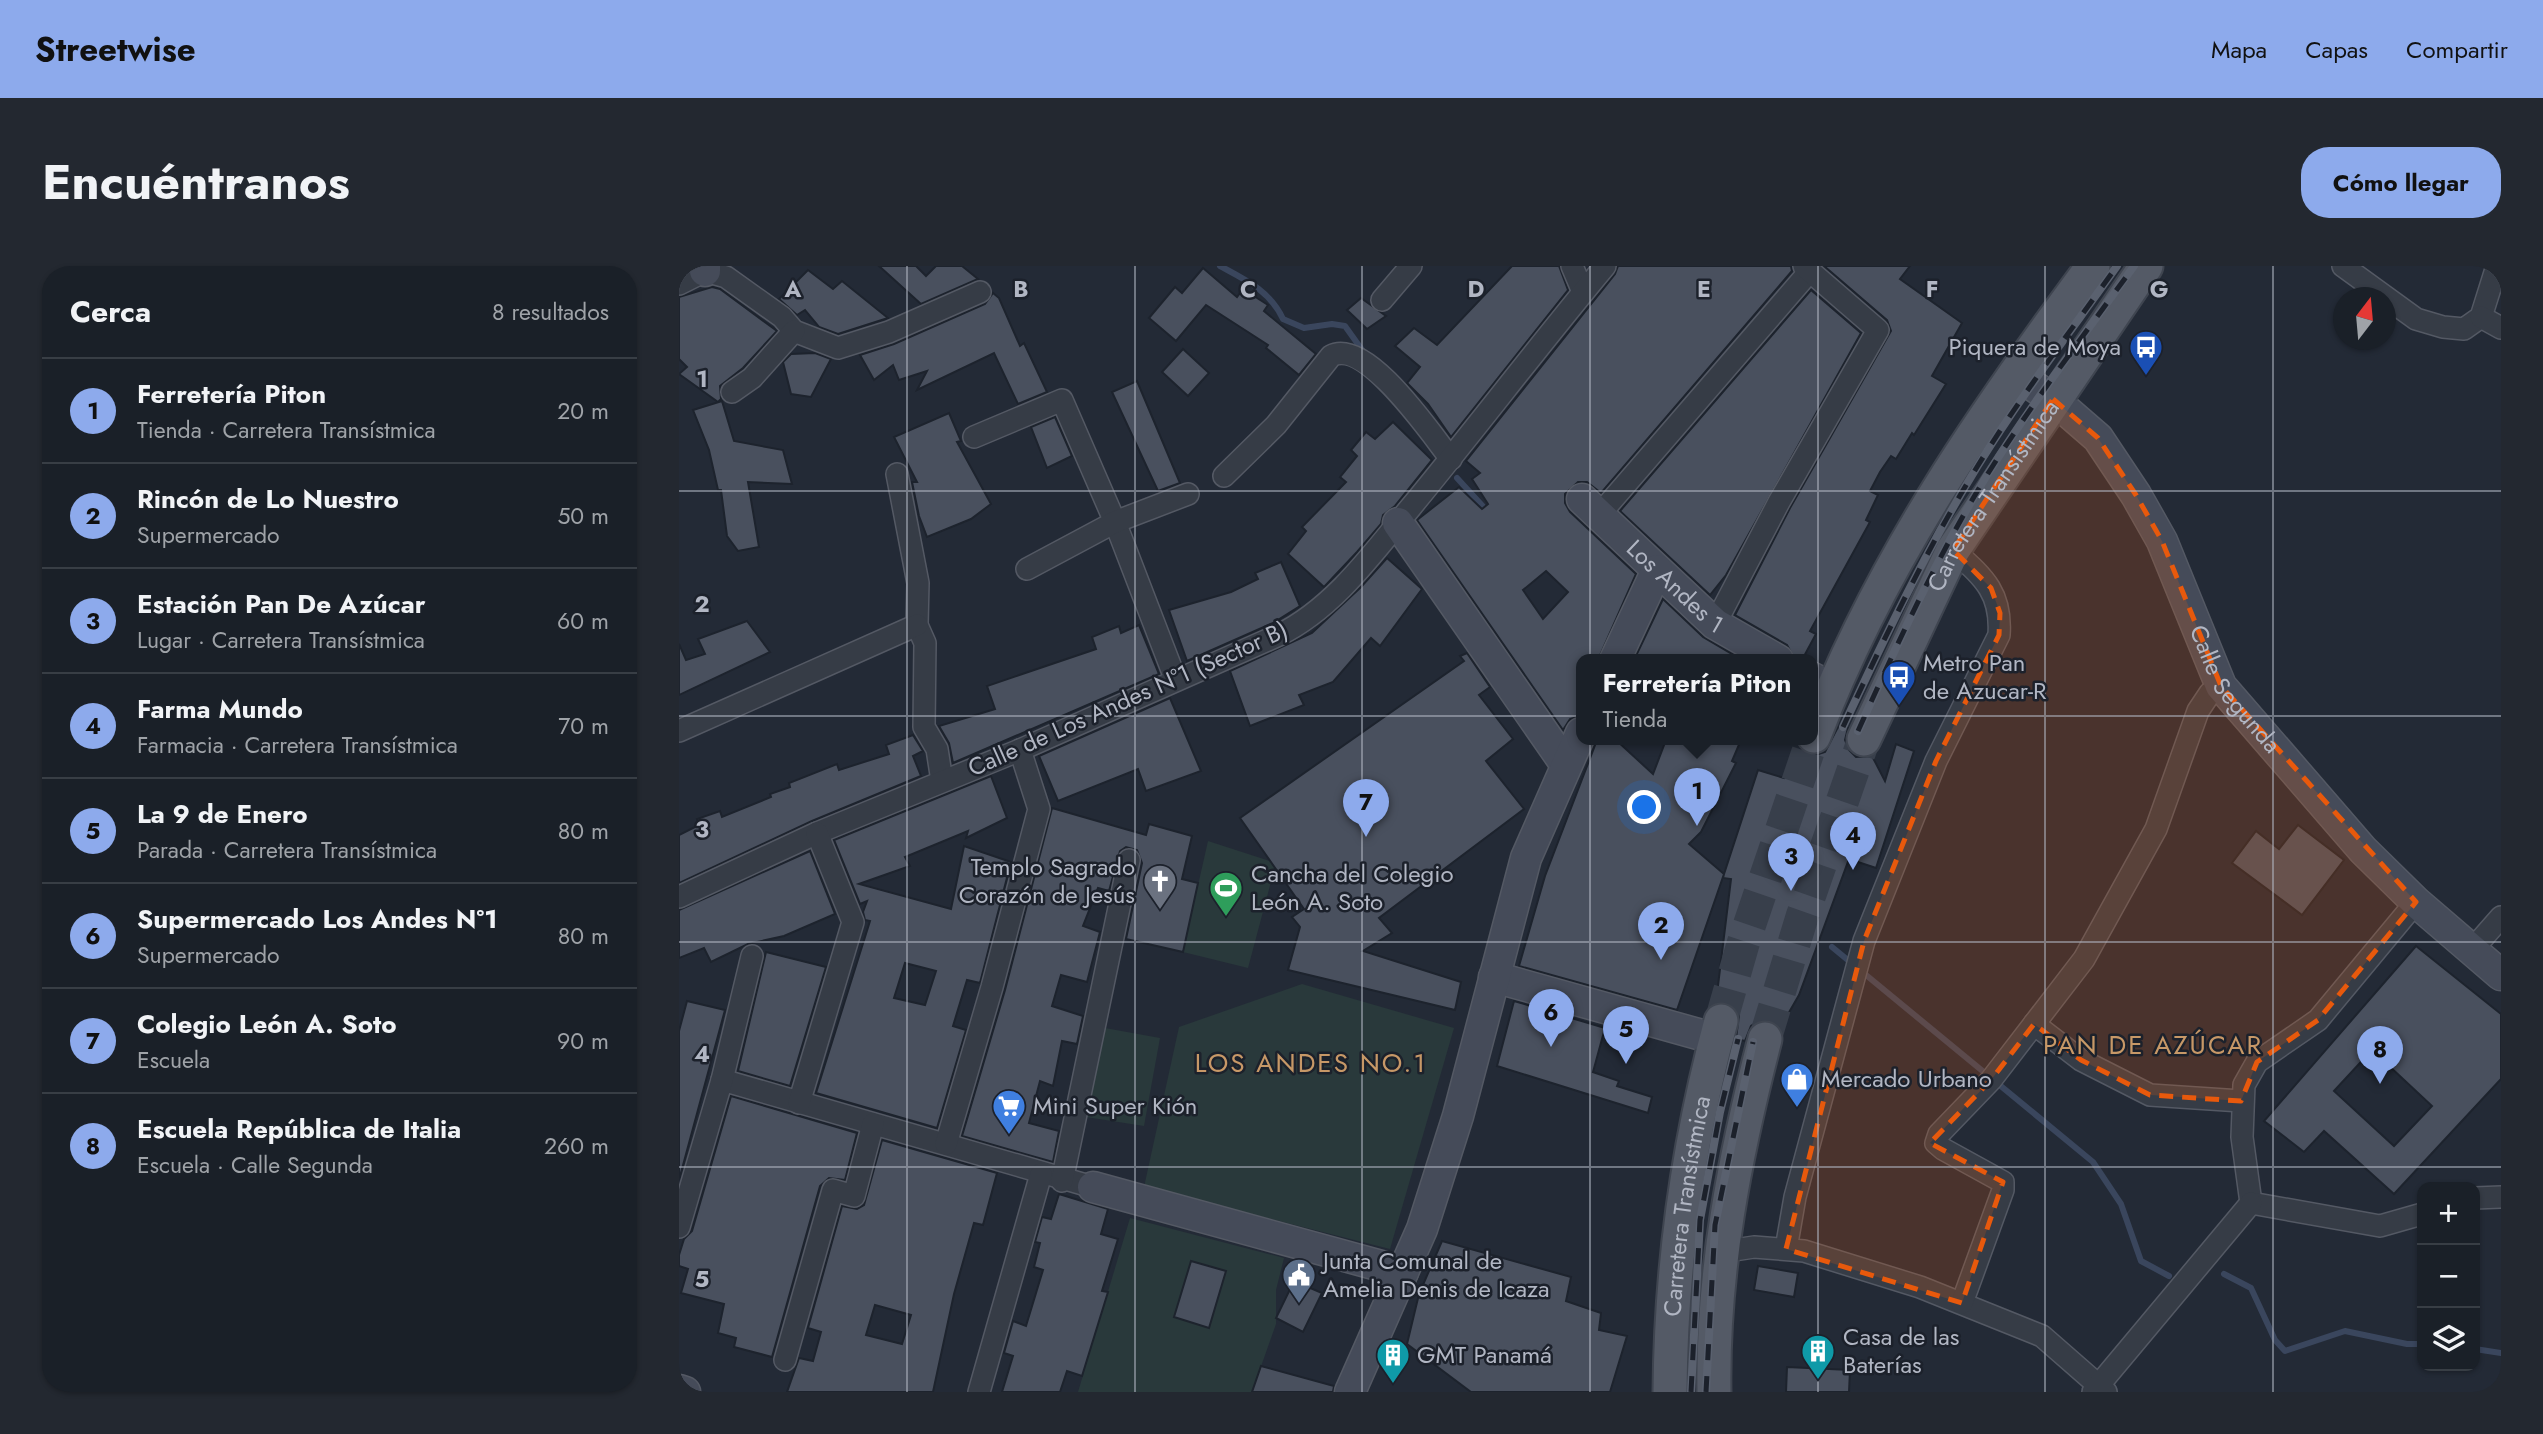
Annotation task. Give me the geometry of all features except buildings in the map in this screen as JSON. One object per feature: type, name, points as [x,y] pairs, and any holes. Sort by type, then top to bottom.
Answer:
[{"type":"main road","name":"Carretera Transístmica","points":[[1818,710],[1822,683],[1889,573],[2014,373],[2093,266]]},
{"type":"main road","name":"Carretera Transístmica","points":[[1864,739],[1953,550],[2053,399],[2146,266]]},
{"type":"main road","name":"Carretera Transístmica","points":[[1670,1392],[1679,1238],[1688,1171],[1718,1030]]},
{"type":"main road","name":"Carretera Transístmica","points":[[1714,1392],[1713,1342],[1729,1193],[1765,1039]]},
{"type":"street","points":[[1382,300],[1411,266]]},
{"type":"street","points":[[1572,266],[1583,292]]},
{"type":"street","name":"Calle de Los Andes N°1 (Sector B)","points":[[679,897],[817,833],[1020,750],[1175,678],[1279,635],[1308,619],[1324,606],[1398,523],[1605,266]]},
{"type":"street","points":[[2343,266],[2416,319],[2443,327],[2464,329],[2481,317],[2497,266]]},
{"type":"street","points":[[1590,507],[1807,268],[1878,330],[1779,502],[1715,624]]},
{"type":"street","points":[[697,274],[726,277],[782,317],[795,331],[838,348],[889,332],[980,292]]},
{"type":"street","points":[[2481,317],[2501,328]]},
{"type":"street","points":[[732,392],[752,378],[795,331]]},
{"type":"street","points":[[1224,476],[1276,425],[1331,356],[1338,352],[1369,364],[1391,386],[1451,459]]},
{"type":"street","name":"Calle Segunda","points":[[2014,373],[2053,399],[2098,438],[2136,495],[2162,541],[2221,686],[2363,850],[2416,902],[2501,975]]},
{"type":"street","points":[[974,438],[1062,400],[1115,522],[1175,678]]},
{"type":"street","points":[[897,474],[918,583],[916,625],[925,643],[924,727],[937,750],[942,781]]},
{"type":"street","points":[[1027,569],[1115,522],[1188,494]]},
{"type":"street","name":"Los Andes 1","points":[[1590,507],[1715,624],[1767,654]]},
{"type":"street","points":[[1398,523],[1566,765]]},
{"type":"street","points":[[1786,1249],[1795,1197],[1864,942],[1936,761],[1999,635],[2000,612],[1991,588],[1953,550]]},
{"type":"street","points":[[1618,654],[1657,570]]},
{"type":"street","points":[[679,731],[916,625]]},
{"type":"street","points":[[1962,1303],[2003,1190],[2003,1182],[1936,1143],[1939,1133],[1991,1080],[2084,960],[2156,829],[2199,710],[2210,693],[2221,686]]},
{"type":"street","points":[[1350,1392],[1422,1229],[1458,1116],[1526,858],[1576,744]]},
{"type":"street","points":[[946,1144],[992,987],[1039,809],[1020,750]]},
{"type":"street","points":[[799,1103],[853,922],[817,833]]},
{"type":"street","points":[[1062,1181],[1129,860]]},
{"type":"street","points":[[1721,1252],[1754,1248],[1786,1249],[1864,1269],[1962,1303],[2042,1336],[2099,1390],[2251,1203],[2242,1137],[2241,1101],[2244,1085],[2257,1062],[2318,1020],[2416,902]]},
{"type":"street","points":[[2472,950],[2501,917]]},
{"type":"street","points":[[679,1227],[722,1080],[752,956]]},
{"type":"street","points":[[1495,977],[1718,1030]]},
{"type":"street","points":[[2034,1024],[2081,1060],[2150,1095],[2241,1101]]},
{"type":"street","points":[[722,1080],[946,1144],[1062,1181],[1093,1187],[1403,1272]]},
{"type":"street","points":[[785,1360],[833,1190],[854,1196],[873,1124]]},
{"type":"street","points":[[979,1392],[1041,1174]]},
{"type":"street","points":[[2480,1198],[2501,1198]]},
{"type":"street","points":[[2251,1203],[2380,1226],[2417,1215]]},
{"type":"street","points":[[679,1390],[685,1392]]},
{"type":"highlighted area","points":[[2053,399],[2098,438],[2136,495],[2162,541],[2221,686],[2416,902],[2318,1020],[2257,1062],[2241,1101],[2150,1095],[2081,1060],[2034,1024],[1991,1080],[1930,1143],[2003,1182],[1962,1303],[1786,1249],[1864,941],[1936,761],[1999,635],[2000,613],[1991,588],[1953,550]]},
{"type":"shaded area","name":"Cancha del Colegio León A. Soto","points":[[1208,841],[1276,863],[1248,968],[1183,952]]},
{"type":"shaded area","points":[[1302,984],[1454,1028],[1390,1249],[1144,1187],[1179,1027]]},
{"type":"shaded area","points":[[1105,1028],[1160,1038],[1144,1126],[1086,1117]]},
{"type":"shaded area","points":[[1130,1218],[1284,1258],[1276,1290],[1276,1324],[1252,1392],[1078,1392]]},
{"type":"waterway","points":[[1220,266],[1264,294],[1283,319],[1304,328],[1332,324],[1345,326],[1365,354]]},
{"type":"waterway","points":[[1457,478],[1489,513]]},
{"type":"waterway","points":[[1832,947],[2093,1162],[2121,1204],[2141,1261],[2169,1276]]},
{"type":"waterway","points":[[2224,1274],[2251,1288],[2275,1340],[2285,1351],[2345,1331],[2417,1344]]},
{"type":"waterway","points":[[2480,1350],[2501,1353]]},
{"type":"tunnel","points":[[1765,1039],[1802,917],[1864,739]]},
{"type":"tunnel","points":[[1721,1021],[1743,944],[1810,745]]},
{"type":"railway","points":[[1843,727],[1906,595],[1958,498],[2010,415],[2117,266]]},
{"type":"railway","points":[[1858,731],[1934,569],[1987,475],[2040,395],[2134,266]]},
{"type":"railway","points":[[1691,1392],[1700,1220],[1720,1112],[1738,1039]]},
{"type":"railway","points":[[1706,1392],[1715,1225],[1753,1042]]},
{"type":"place","name":"Piquera de Moya","points":[[2146,377]]},
{"type":"place","name":"Metro Pan de Azucar-R","points":[[1899,707]]},
{"type":"place","name":"Ferretería Piton","points":[[1697,826]]},
{"type":"place","name":"Colegio León A. Soto","points":[[1366,837]]},
{"type":"place","name":"Farma Mundo","points":[[1853,870]]},
{"type":"place","name":"Estación Pan De Azúcar","points":[[1791,891]]},
{"type":"place","name":"Templo Sagrado Corazón de Jesús","points":[[1160,911]]},
{"type":"place","name":"Cancha del Colegio León A. Soto","points":[[1226,918]]},
{"type":"place","name":"Rincón de Lo Nuestro","points":[[1661,960]]},
{"type":"place","name":"Supermercado Los Andes N°1","points":[[1551,1047]]},
{"type":"place","name":"La 9 de Enero","points":[[1626,1064]]},
{"type":"place","name":"Escuela República de Italia","points":[[2380,1084]]},
{"type":"place","name":"Mercado Urbano","points":[[1797,1109]]},
{"type":"place","name":"Mini Super Kión","points":[[1009,1136]]},
{"type":"place","name":"Junta Comunal de Amelia Denis de Icaza","points":[[1299,1305]]},
{"type":"place","name":"Casa de las Baterías","points":[[1818,1381]]},
{"type":"place","name":"GMT Panamá","points":[[1393,1385]]},
{"type":"district","name":"PAN DE AZÚCAR","points":[[2153,1045]]},
{"type":"district","name":"LOS ANDES NO.1","points":[[1311,1063]]}]
